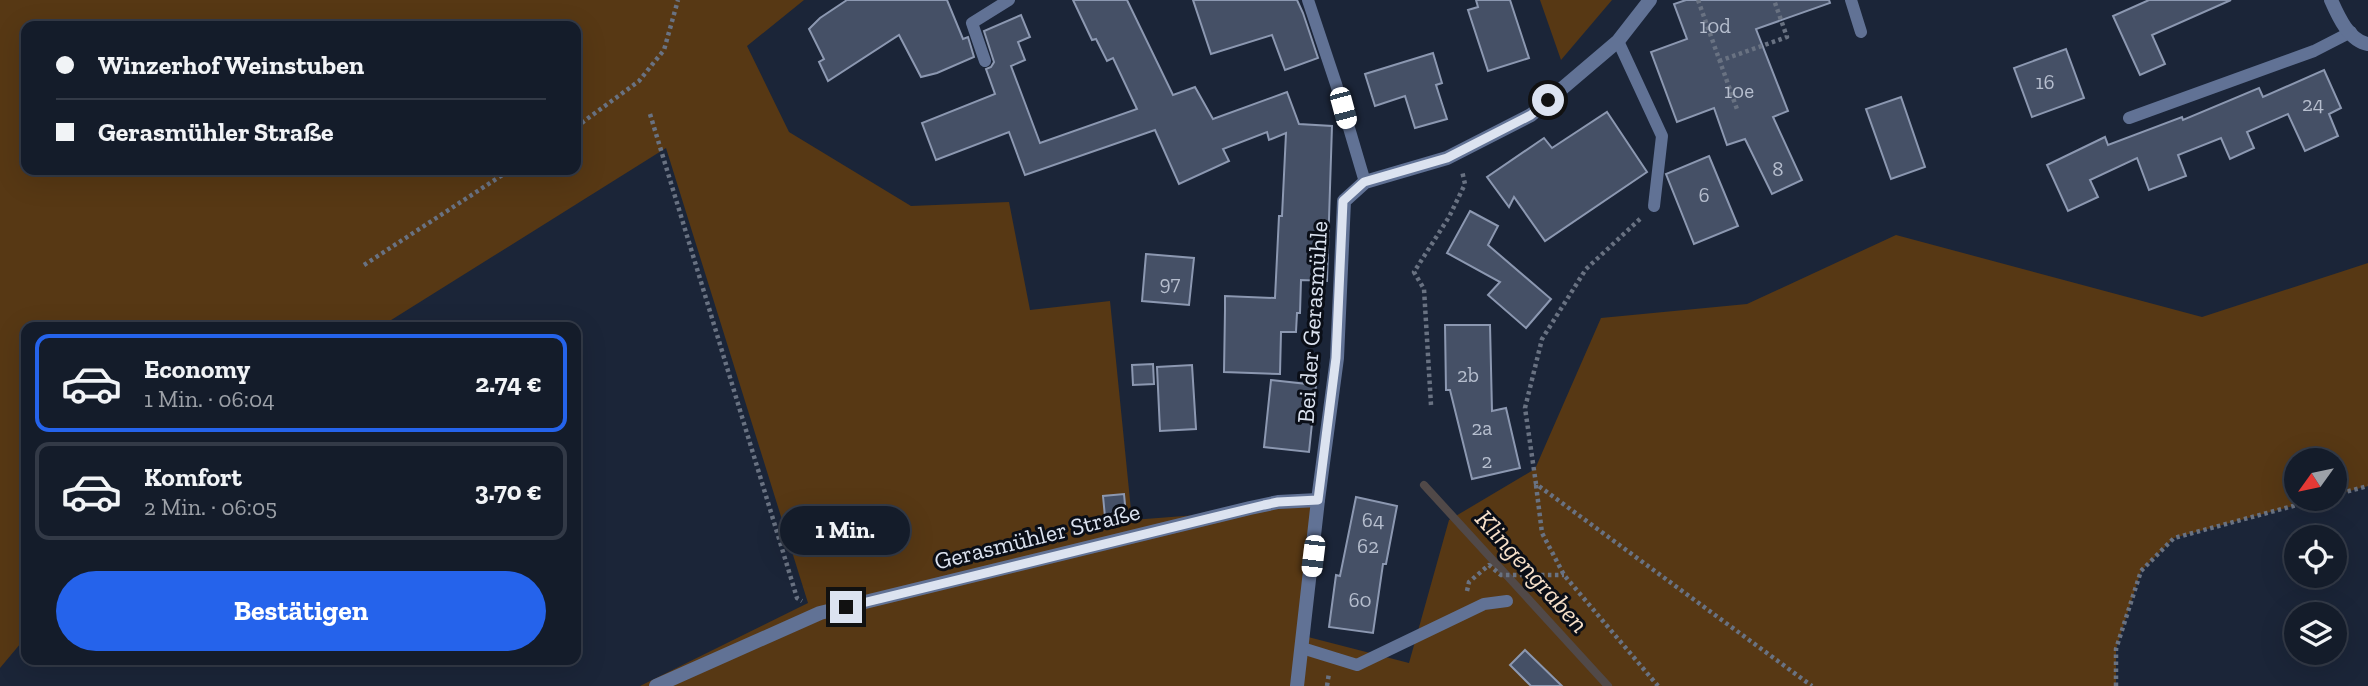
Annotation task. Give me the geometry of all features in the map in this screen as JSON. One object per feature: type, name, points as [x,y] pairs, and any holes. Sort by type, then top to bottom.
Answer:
[{"type":"street","points":[[1364,182],[1447,158],[1531,115],[1618,41],[1650,0]]},
{"type":"street","points":[[2331,0],[2339,19],[2360,43],[2368,44]]},
{"type":"street","name":"Bei der Gerasmühle","points":[[1297,686],[1336,358],[1343,201],[1364,182]]},
{"type":"street","name":"Gerasmühler Straße","points":[[656,686],[820,613],[1250,508],[1278,502],[1318,500]]},
{"type":"lane","points":[[985,61],[972,23],[1009,0]]},
{"type":"lane","points":[[1308,0],[1364,182]]},
{"type":"lane","points":[[1851,0],[1861,32]]},
{"type":"lane","points":[[2129,118],[2314,51],[2351,32]]},
{"type":"lane","points":[[1618,41],[1662,136],[1654,206]]},
{"type":"lane","points":[[1302,648],[1357,665],[1484,604],[1507,601]]},
{"type":"path","points":[[581,123],[639,81],[656,61],[664,50],[678,0]]},
{"type":"path","points":[[1698,0],[1738,112]]},
{"type":"path","points":[[1720,61],[1787,37],[1774,0]]},
{"type":"path","points":[[650,114],[797,598],[820,613]]},
{"type":"path","points":[[1431,405],[1424,289],[1414,272],[1449,217],[1465,184],[1458,153]]},
{"type":"path","points":[[364,265],[502,175]]},
{"type":"path","points":[[1654,206],[1587,269],[1542,340],[1525,408],[1542,533],[1564,575],[1658,686]]},
{"type":"path","points":[[1536,484],[1812,686]]},
{"type":"path","points":[[2347,492],[2368,486]]},
{"type":"path","points":[[2116,686],[2116,649],[2141,571],[2174,538],[2284,508]]},
{"type":"path","points":[[1506,575],[1564,575]]},
{"type":"shaded area","points":[[0,0],[804,0],[747,46],[789,132],[911,206],[1009,202],[1030,310],[1110,301],[1132,520],[1314,506],[1308,637],[1409,663],[1449,520],[1535,469],[1601,318],[1747,304],[1896,235],[2202,317],[2368,263],[2368,486],[2347,492],[2347,448],[2284,448],[2284,508],[2174,538],[2141,571],[2116,649],[2116,686],[640,686],[808,603],[666,148],[388,322],[21,322],[21,643],[0,668]]},
{"type":"shaded area","points":[[1540,0],[1612,0],[1561,60]]},
{"type":"building","points":[[847,0],[947,0],[963,39],[968,37],[974,57],[921,77],[899,35],[828,81],[819,62],[824,59],[809,29]]},
{"type":"building","points":[[1073,0],[1127,0],[1173,95],[1195,87],[1213,119],[1287,92],[1299,124],[1332,126],[1327,281],[1301,280],[1300,313],[1297,313],[1296,332],[1281,332],[1280,374],[1224,372],[1225,296],[1275,298],[1286,133],[1269,140],[1267,132],[1223,149],[1229,161],[1179,184],[1155,130],[1025,175],[1009,132],[936,160],[922,123],[995,94],[986,69],[994,62],[984,31],[1021,15],[1030,37],[1018,42],[1025,60],[1011,66],[1040,143],[1137,109],[1113,58],[1107,61],[1096,39],[1092,40]]},
{"type":"building","points":[[1193,0],[1297,0],[1318,58],[1285,70],[1272,35],[1211,54]]},
{"type":"building","points":[[1476,0],[1510,0],[1529,58],[1488,71],[1468,10],[1478,7]]},
{"type":"building","points":[[1686,0],[1829,0],[1830,3],[1756,29],[1788,111],[1773,117],[1802,180],[1772,194],[1745,139],[1727,145],[1714,108],[1677,122],[1651,52],[1687,39],[1674,4]]},
{"type":"building","points":[[2149,0],[2231,0],[2152,35],[2165,64],[2140,75],[2113,16]]},
{"type":"building","points":[[2066,49],[2084,98],[2032,117],[2014,68]]},
{"type":"building","points":[[1433,53],[1442,83],[1436,85],[1447,119],[1415,128],[1405,96],[1375,106],[1365,74]]},
{"type":"building","points":[[2324,70],[2341,108],[2329,114],[2338,136],[2305,151],[2288,114],[2247,132],[2254,148],[2230,159],[2221,138],[2178,155],[2186,176],[2149,190],[2137,158],[2090,180],[2098,197],[2068,211],[2047,165],[2105,137],[2108,145],[2182,117],[2183,120],[2259,88],[2263,97]]},
{"type":"building","points":[[1901,97],[1925,167],[1891,179],[1866,109]]},
{"type":"building","points":[[1607,112],[1647,172],[1545,241],[1514,197],[1509,207],[1487,177],[1544,138],[1552,148]]},
{"type":"building","points":[[1709,156],[1738,226],[1694,244],[1666,174]]},
{"type":"building","points":[[1470,211],[1498,226],[1488,245],[1551,299],[1526,328],[1488,295],[1500,282],[1447,253]]},
{"type":"building","points":[[1146,254],[1194,258],[1189,305],[1142,301]]},
{"type":"building","points":[[1445,325],[1490,325],[1492,411],[1506,408],[1520,468],[1472,479],[1450,390],[1446,390]]},
{"type":"building","points":[[1153,364],[1154,384],[1133,385],[1132,365]]},
{"type":"building","points":[[1192,365],[1196,429],[1160,431],[1157,367]]},
{"type":"building","points":[[1271,380],[1316,385],[1309,452],[1264,447]]},
{"type":"building","points":[[1124,494],[1126,515],[1105,517],[1103,496]]},
{"type":"building","points":[[1356,497],[1397,506],[1386,564],[1383,564],[1373,633],[1329,627],[1336,575],[1340,576]]},
{"type":"building","points":[[1525,650],[1562,686],[1531,686],[1510,665]]},
{"type":"waterway","name":"Klingengraben","points":[[1424,485],[1608,686]]},
{"type":"route","points":[[846,607],[1264,505],[1318,500],[1336,358],[1343,201],[1364,182],[1447,158],[1531,115],[1548,100]]}]
